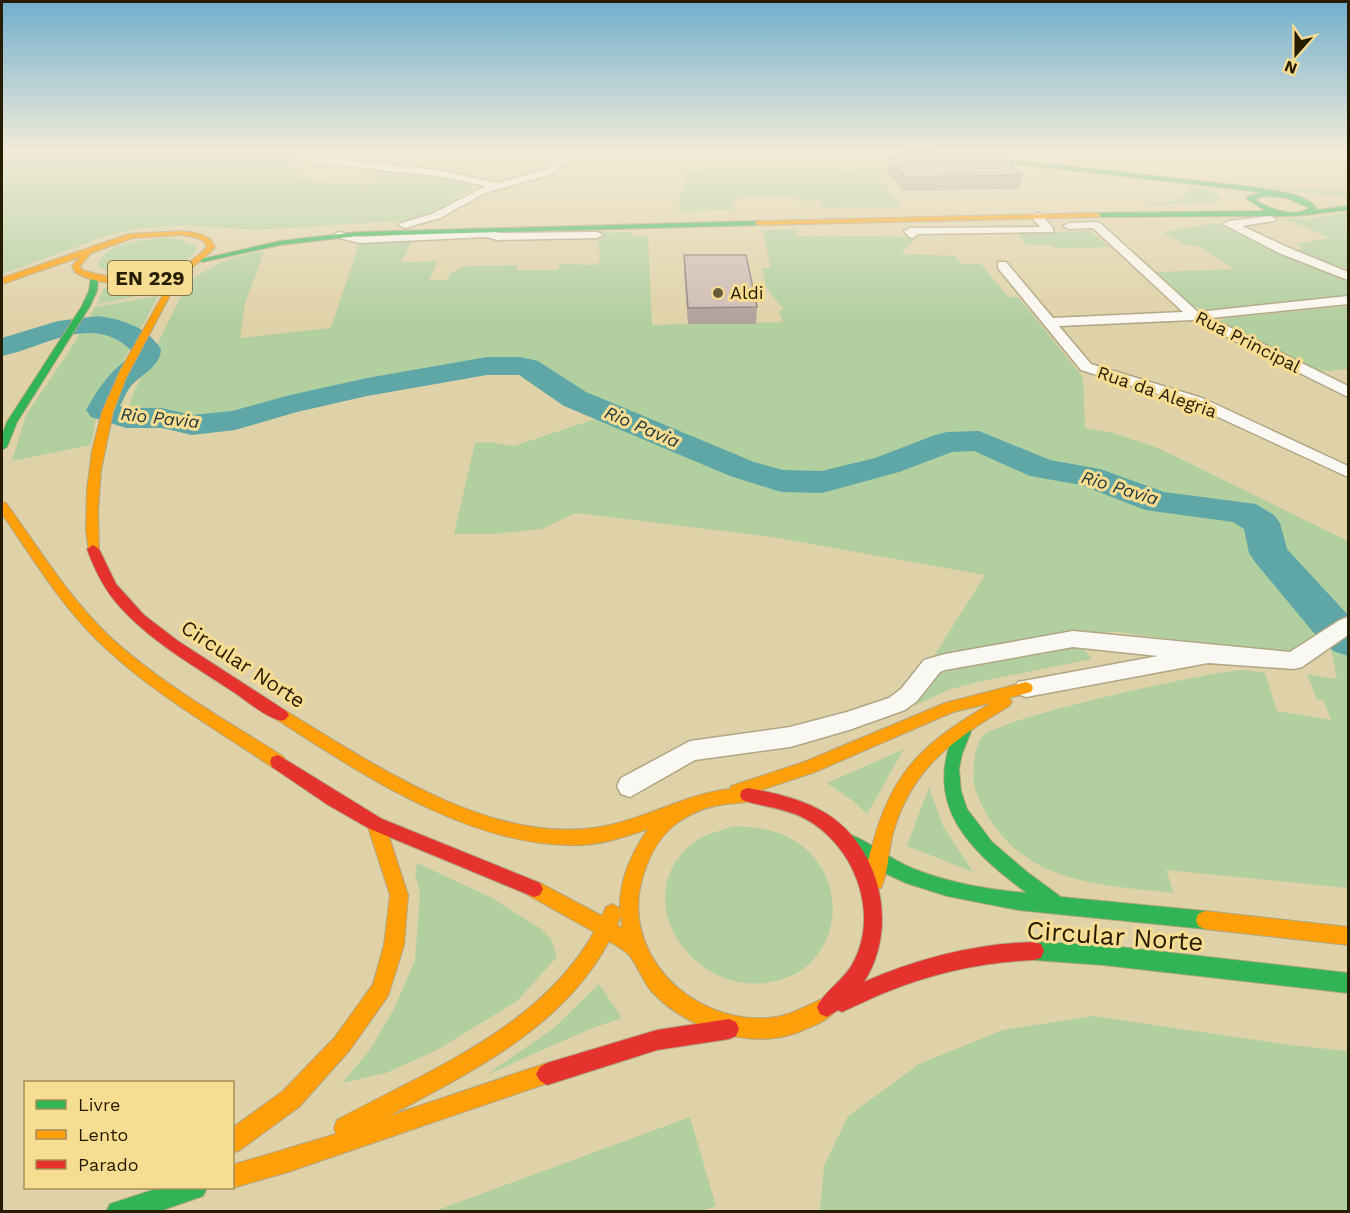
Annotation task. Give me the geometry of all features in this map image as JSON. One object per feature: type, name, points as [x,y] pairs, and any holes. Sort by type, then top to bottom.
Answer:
[{"type":"main road","points":[[244,236],[405,225],[1129,207]]},
{"type":"main road","name":"EN 229","points":[[1261,207],[1285,213]]},
{"type":"main road","points":[[1308,212],[1312,207]]},
{"type":"main road","name":"EN 229","points":[[66,279],[137,280],[183,269],[202,260],[244,247],[291,239],[339,235],[1037,216],[1213,212],[1285,213],[1348,208]]},
{"type":"main road","name":"EN 229","points":[[2,281],[116,241],[149,234],[182,233],[203,237],[224,237]]},
{"type":"main road","name":"EN 229","points":[[202,260],[211,247],[203,237]]},
{"type":"main road","name":"EN 229","points":[[88,252],[76,266],[79,272],[91,278]]},
{"type":"main road","name":"Circular Norte","points":[[183,269],[175,278],[114,396],[102,445],[91,520],[91,541],[95,560],[105,580],[139,619],[255,699],[367,766],[418,792],[468,814],[508,827],[548,836],[579,837],[613,833],[809,767],[950,707],[1026,688]]},
{"type":"main road","points":[[2,447],[12,422],[81,314],[93,291],[91,278]]},
{"type":"main road","points":[[2,289],[45,282]]},
{"type":"main road","points":[[2,506],[84,618],[116,648],[163,685],[334,800],[376,824],[527,886],[635,947]]},
{"type":"main road","points":[[234,1176],[288,1161],[604,1055],[657,1040],[711,1030],[778,1028],[817,1016],[846,994],[866,964],[875,931],[873,898],[877,861],[885,829],[911,777],[932,751],[1026,688]]},
{"type":"main road","points":[[964,729],[954,751],[951,776],[958,806],[970,830],[995,858],[1057,904]]},
{"type":"main road","points":[[720,796],[748,795],[782,800],[814,815],[838,834],[861,865],[873,898]]},
{"type":"main road","points":[[288,1161],[488,1047],[542,1009],[575,977],[605,928],[638,857],[661,826],[686,808]]},
{"type":"main road","points":[[234,1141],[291,1099],[342,1044],[381,989],[394,945],[399,895],[376,824]]},
{"type":"main road","name":"Circular Norte","points":[[838,834],[877,861],[915,877],[976,896],[1348,936]]},
{"type":"main road","points":[[638,857],[628,885],[628,918],[635,947],[651,975],[680,1003],[707,1018],[742,1028]]},
{"type":"main road","name":"Circular Norte","points":[[817,1016],[868,988],[922,968],[979,956],[1029,951],[1086,953],[1348,983]]},
{"type":"main road","points":[[135,1205],[160,1189]]},
{"type":"main road","points":[[118,1212],[191,1189]]},
{"type":"street","points":[[405,225],[436,216],[453,207]]},
{"type":"street","points":[[913,235],[910,231],[1048,230],[1037,216]]},
{"type":"street","points":[[1270,219],[1229,224],[1283,250],[1348,276]]},
{"type":"street","name":"Rua Principal","points":[[1069,226],[1096,225],[1195,316],[1348,392]]},
{"type":"street","points":[[545,231],[597,235]]},
{"type":"street","name":"Rua da Alegria","points":[[1002,265],[1086,368],[1196,401],[1348,472]]},
{"type":"street","points":[[1048,322],[1195,316],[1348,300]]},
{"type":"street","points":[[1316,376],[1348,373]]},
{"type":"street","points":[[630,786],[690,751],[790,736],[849,721],[897,704],[909,695],[933,666],[945,662],[1073,639],[1294,661],[1348,625]]},
{"type":"street","points":[[1099,642],[1113,648],[1118,656],[1119,661],[1109,673]]},
{"type":"street","points":[[1026,688],[1208,655],[1228,655]]},
{"type":"green space","points":[[2,207],[443,207],[412,220],[256,230],[187,225],[141,228],[109,235],[2,274]]},
{"type":"green space","points":[[679,207],[734,207],[735,210],[678,211]]},
{"type":"green space","points":[[822,207],[902,207],[823,208]]},
{"type":"green space","points":[[1348,212],[1348,270],[1295,250],[1303,248],[1295,244],[1329,238],[1283,218],[1311,219]]},
{"type":"green space","points":[[1216,223],[1280,254],[1348,280],[1348,296],[1210,310],[1193,307],[1156,272],[1235,269],[1197,246],[1188,246],[1162,232]]},
{"type":"green space","points":[[598,230],[609,233],[631,232],[632,237],[648,236],[652,325],[783,322],[779,311],[784,310],[766,287],[762,268],[771,268],[762,230],[795,230],[799,237],[917,237],[901,254],[955,256],[961,264],[981,264],[1008,297],[1018,297],[1083,377],[1085,428],[1113,433],[1158,448],[1348,541],[1348,613],[1294,650],[1278,654],[1118,632],[1057,634],[934,656],[985,575],[772,537],[576,513],[542,529],[493,534],[454,534],[475,443],[489,442],[514,446],[604,416],[528,364],[501,363],[368,384],[229,418],[195,422],[167,414],[126,415],[134,392],[187,284],[204,271],[223,262],[264,251],[245,304],[240,338],[331,328],[360,241],[413,238],[401,262],[438,261],[429,280],[448,280],[450,273],[466,266],[518,265],[517,270],[558,270],[559,264],[597,265],[600,260]]},
{"type":"green space","points":[[1090,231],[1110,247],[1055,248],[1053,245],[1027,245],[1016,233]]},
{"type":"green space","points":[[179,239],[195,246],[196,251],[176,265],[151,273],[111,272],[100,268],[98,264],[102,257],[117,247],[137,241]]},
{"type":"green space","points":[[160,282],[159,292],[97,304],[104,288]]},
{"type":"green space","points":[[158,296],[98,408],[91,445],[12,461],[26,415],[70,350],[95,307]]},
{"type":"green space","points":[[1348,306],[1348,369],[1317,372],[1219,322],[1226,318]]},
{"type":"green space","points":[[1080,644],[1092,659],[977,682],[948,690],[914,706],[938,674],[961,667]]},
{"type":"green space","points":[[1331,648],[1348,656],[1348,888],[1166,870],[1174,893],[1102,885],[1079,880],[1035,863],[1016,850],[995,827],[979,800],[975,788],[974,769],[975,754],[983,736],[997,728],[1026,718],[1151,687],[1223,672],[1242,670],[1265,673],[1277,711],[1331,720],[1324,701],[1317,699],[1307,674],[1337,679]]},
{"type":"green space","points":[[904,749],[867,814],[827,783]]},
{"type":"green space","points":[[929,787],[943,826],[973,872],[907,846]]},
{"type":"green space","points":[[735,826],[753,827],[784,835],[801,845],[815,858],[825,874],[831,891],[833,909],[831,927],[824,944],[813,960],[791,976],[765,983],[738,982],[714,973],[693,958],[677,939],[667,916],[665,892],[672,868],[694,842]]},
{"type":"green space","points":[[417,863],[492,898],[541,929],[552,940],[557,957],[517,1001],[437,1050],[386,1073],[342,1083],[369,1051],[394,1009],[415,960],[420,893],[415,873]]},
{"type":"green space","points":[[599,984],[622,1018],[590,1029],[486,1075],[554,1028]]},
{"type":"green space","points":[[1093,1016],[1290,1045],[1348,1051],[1348,1211],[820,1211],[824,1166],[848,1116],[919,1064],[1003,1030]]},
{"type":"green space","points":[[690,1117],[716,1206],[701,1211],[435,1211]]},
{"type":"building","name":"Aldi","points":[[684,255],[746,255],[757,307],[688,308]]},
{"type":"waterway","name":"Rio Pavia","points":[[2,347],[58,329],[98,325],[116,328],[133,335],[147,349],[146,358],[118,381],[102,410],[126,418],[162,418],[192,425],[235,420],[290,404],[367,387],[487,366],[520,366],[527,367],[575,399],[742,469],[781,481],[822,482],[887,465],[947,442],[979,441],[1042,469],[1088,476],[1158,502],[1243,512],[1261,523],[1269,553],[1328,621],[1348,640]]},
{"type":"traffic: fast","points":[[1260,207],[1271,211],[1296,214],[1348,208]]},
{"type":"traffic: fast","points":[[1308,212],[1312,207]]},
{"type":"traffic: fast","points":[[1097,215],[1285,213]]},
{"type":"traffic: fast","points":[[202,260],[280,243],[358,234],[758,223]]},
{"type":"traffic: fast","points":[[2,447],[12,422],[86,306],[93,291],[94,279]]},
{"type":"traffic: fast","points":[[964,729],[951,769],[952,791],[959,811],[985,847],[1020,878],[1055,903]]},
{"type":"traffic: fast","points":[[849,842],[880,862],[912,877],[947,888],[1018,901],[1205,920]]},
{"type":"traffic: fast","points":[[1034,951],[1103,955],[1348,983]]},
{"type":"traffic: fast","points":[[118,1212],[192,1189]]},
{"type":"traffic: slow","points":[[758,223],[1097,215]]},
{"type":"traffic: slow","points":[[2,281],[132,236],[182,233],[203,237],[209,241],[211,247],[199,260],[185,269],[168,276],[131,281],[95,277],[79,272],[76,266],[88,252]]},
{"type":"traffic: slow","points":[[93,549],[92,510],[95,470],[107,412],[125,371],[167,292],[183,269]]},
{"type":"traffic: slow","points":[[2,506],[62,590],[102,637],[124,657],[175,695],[278,762]]},
{"type":"traffic: slow","points":[[737,791],[809,767],[950,707],[1026,688]]},
{"type":"traffic: slow","points":[[875,882],[880,848],[891,814],[906,782],[916,768],[943,741],[1004,702]]},
{"type":"traffic: slow","points":[[281,715],[348,756],[425,797],[465,815],[504,828],[544,836],[594,836],[634,826],[686,808]]},
{"type":"traffic: slow","points":[[748,795],[714,798],[695,804],[672,817],[654,835],[640,856],[632,880],[629,905],[631,930],[639,954],[652,977],[668,993],[696,1012],[728,1024],[754,1028],[779,1027],[804,1020],[827,1007]]},
{"type":"traffic: slow","points":[[234,1141],[291,1099],[342,1044],[381,989],[394,945],[399,895],[376,824]]},
{"type":"traffic: slow","points":[[534,889],[585,916],[635,947]]},
{"type":"traffic: slow","points":[[345,1128],[470,1060],[529,1020],[556,997],[579,972],[598,944],[613,913]]},
{"type":"traffic: slow","points":[[1205,920],[1348,936]]},
{"type":"traffic: slow","points":[[234,1176],[288,1161],[547,1074]]},
{"type":"traffic: jam","points":[[93,549],[111,587],[139,618],[173,644],[281,715]]},
{"type":"traffic: jam","points":[[278,762],[334,800],[376,824],[534,889]]},
{"type":"traffic: jam","points":[[748,795],[770,799],[811,813],[829,825],[848,844],[862,867],[870,891],[873,917],[871,943],[862,967],[848,989],[827,1007]]},
{"type":"traffic: jam","points":[[842,1002],[888,981],[935,965],[984,955],[1034,951]]},
{"type":"traffic: jam","points":[[547,1074],[657,1040],[729,1029]]},
{"type":"place","name":"Aldi","points":[[718,293]]}]
